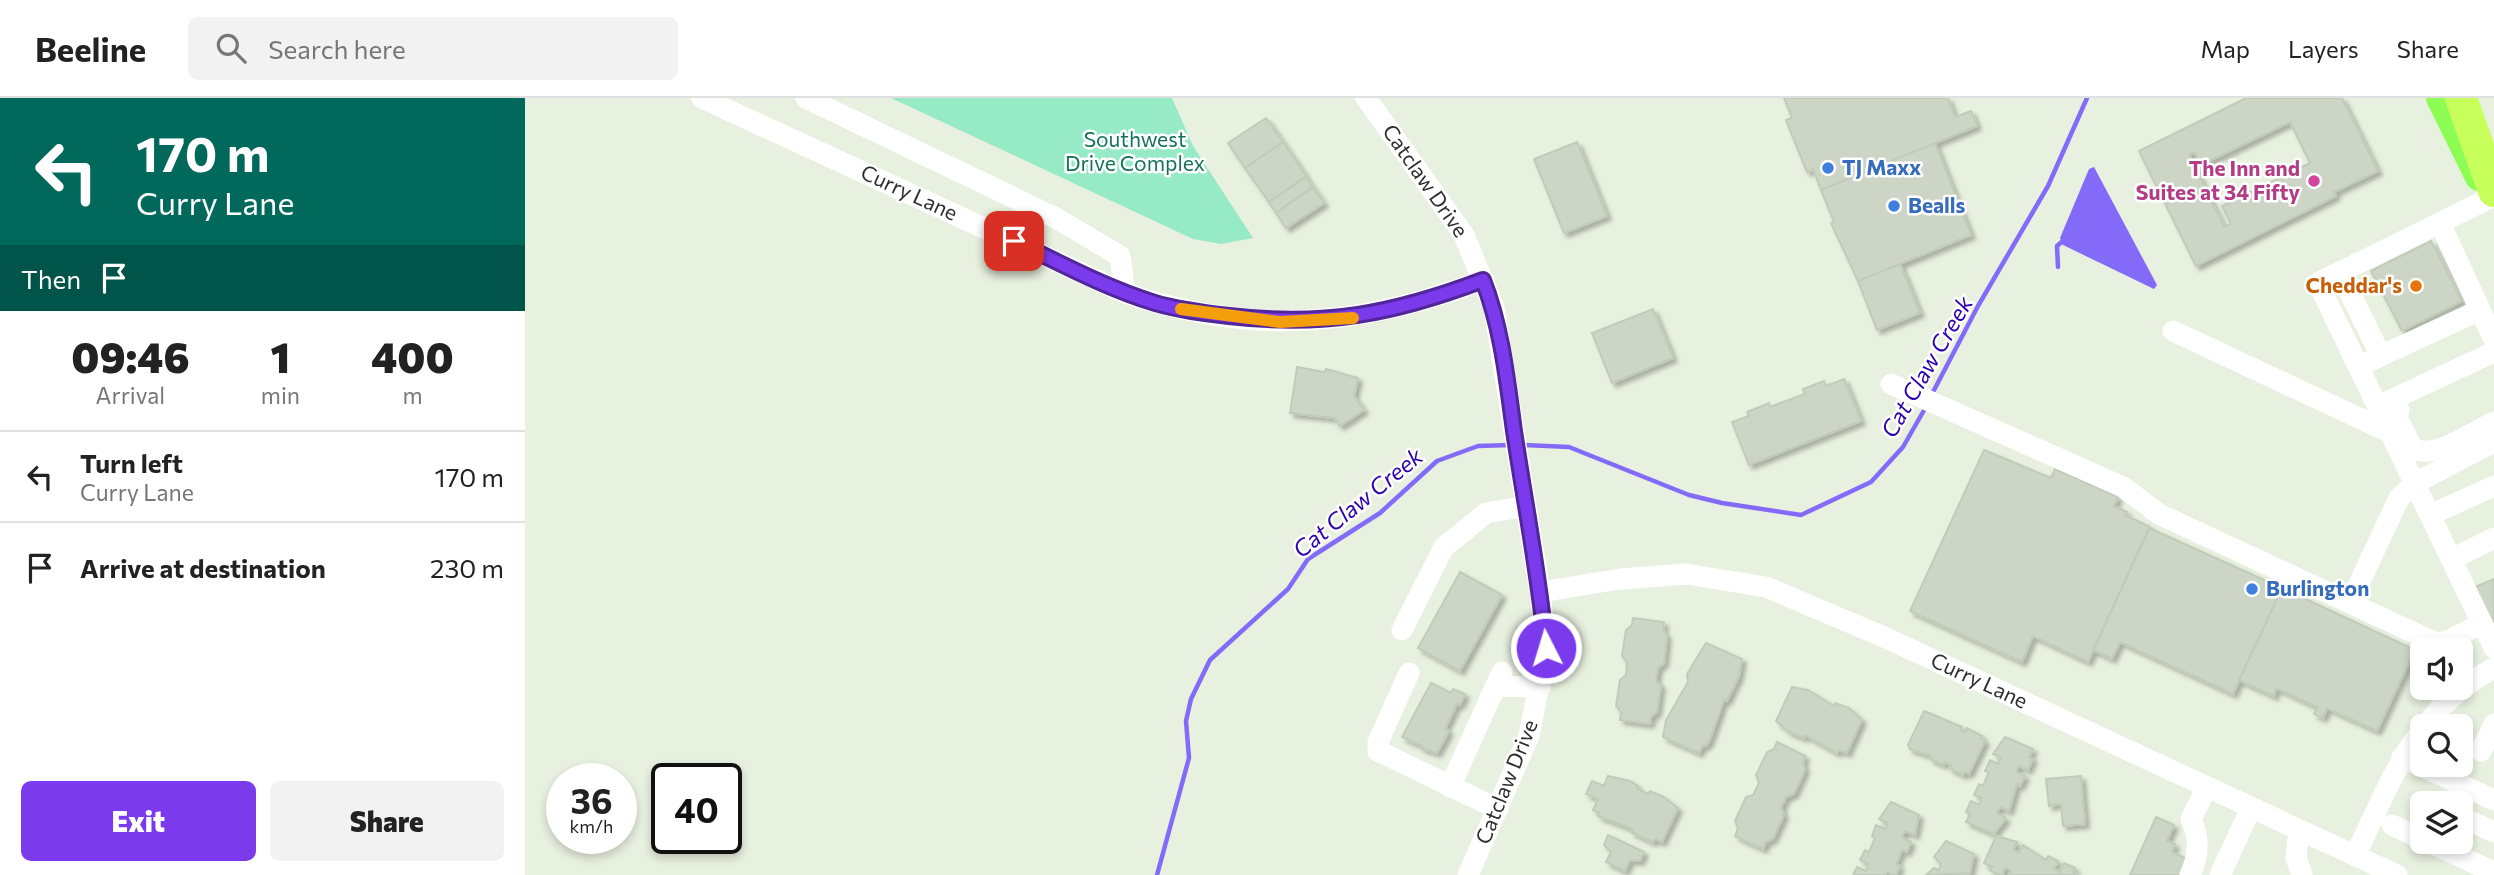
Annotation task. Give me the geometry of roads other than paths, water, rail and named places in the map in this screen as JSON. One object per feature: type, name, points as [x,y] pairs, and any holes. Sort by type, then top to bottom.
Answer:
[{"type":"highway","points":[[2461,98],[2493,198]]},
{"type":"main road","points":[[2440,98],[2456,136],[2493,198]]},
{"type":"street","name":"Curry Lane","points":[[702,98],[1125,293],[1192,311],[1280,322],[1351,318],[1427,302],[1483,280]]},
{"type":"street","points":[[806,98],[1056,218],[1120,256],[1125,293]]},
{"type":"street","name":"Catclaw Drive","points":[[1366,98],[1464,235],[1494,308],[1540,592],[1546,648],[1529,736],[1468,875]]},
{"type":"street","points":[[2493,198],[2318,283],[2359,366],[2390,405],[2413,449],[2421,453],[2434,450],[2494,422]]},
{"type":"street","points":[[2440,223],[2494,340]]},
{"type":"street","points":[[2340,273],[2381,356]]},
{"type":"street","points":[[2359,366],[2480,310]]},
{"type":"street","points":[[2173,331],[2391,433]]},
{"type":"street","points":[[2390,405],[2494,352]]},
{"type":"street","points":[[1896,386],[2123,487],[2159,514],[2436,643],[2448,641],[2482,622]]},
{"type":"street","points":[[2390,405],[2391,433],[2494,648]]},
{"type":"street","points":[[2350,603],[2399,498],[2415,483],[2494,442]]},
{"type":"street","points":[[2430,516],[2494,486]]},
{"type":"street","points":[[1402,630],[1444,547],[1486,513],[1526,506]]},
{"type":"street","points":[[2452,559],[2494,538]]},
{"type":"street","name":"Curry Lane","points":[[1540,592],[1620,579],[1686,574],[1766,587],[1872,632],[2397,875]]},
{"type":"street","points":[[2355,856],[2402,757],[2435,710],[2492,671]]},
{"type":"street","points":[[1409,673],[1378,742],[1378,751],[1498,809]]},
{"type":"street","points":[[1450,787],[1499,679],[1540,687]]},
{"type":"street","points":[[2481,751],[2494,723]]},
{"type":"street","points":[[2402,757],[2494,800]]},
{"type":"street","points":[[2190,875],[2198,852],[2197,837],[2191,819],[2207,787]]},
{"type":"street","points":[[2220,875],[2251,808]]},
{"type":"street","points":[[2473,822],[2494,832]]},
{"type":"street","points":[[2392,825],[2410,833]]},
{"type":"street","points":[[2299,830],[2296,858],[2302,875]]},
{"type":"street","points":[[2454,854],[2494,872]]},
{"type":"waterway","name":"Cat Claw Creek","points":[[1932,394],[1978,306],[2048,186],[2087,98]]},
{"type":"waterway","points":[[2058,267],[2057,246],[2064,240]]},
{"type":"waterway","name":"Cat Claw Creek","points":[[1523,445],[1569,447],[1689,495],[1801,515],[1871,482],[1903,447],[1927,405]]},
{"type":"waterway","name":"Cat Claw Creek","points":[[1157,875],[1189,758],[1186,721],[1191,699],[1210,660],[1288,589],[1308,559],[1380,513],[1437,461],[1478,446],[1511,445]]},
{"type":"place","name":"TJ Maxx","points":[[1828,168]]},
{"type":"place","name":"The Inn and Suites at 34 Fifty","points":[[2314,181]]},
{"type":"place","name":"Bealls","points":[[1894,206]]},
{"type":"place","name":"Cheddar's","points":[[2416,286]]},
{"type":"place","name":"Burlington","points":[[2252,589]]},
{"type":"park label","name":"Southwest Drive Complex","points":[[1135,152]]}]
